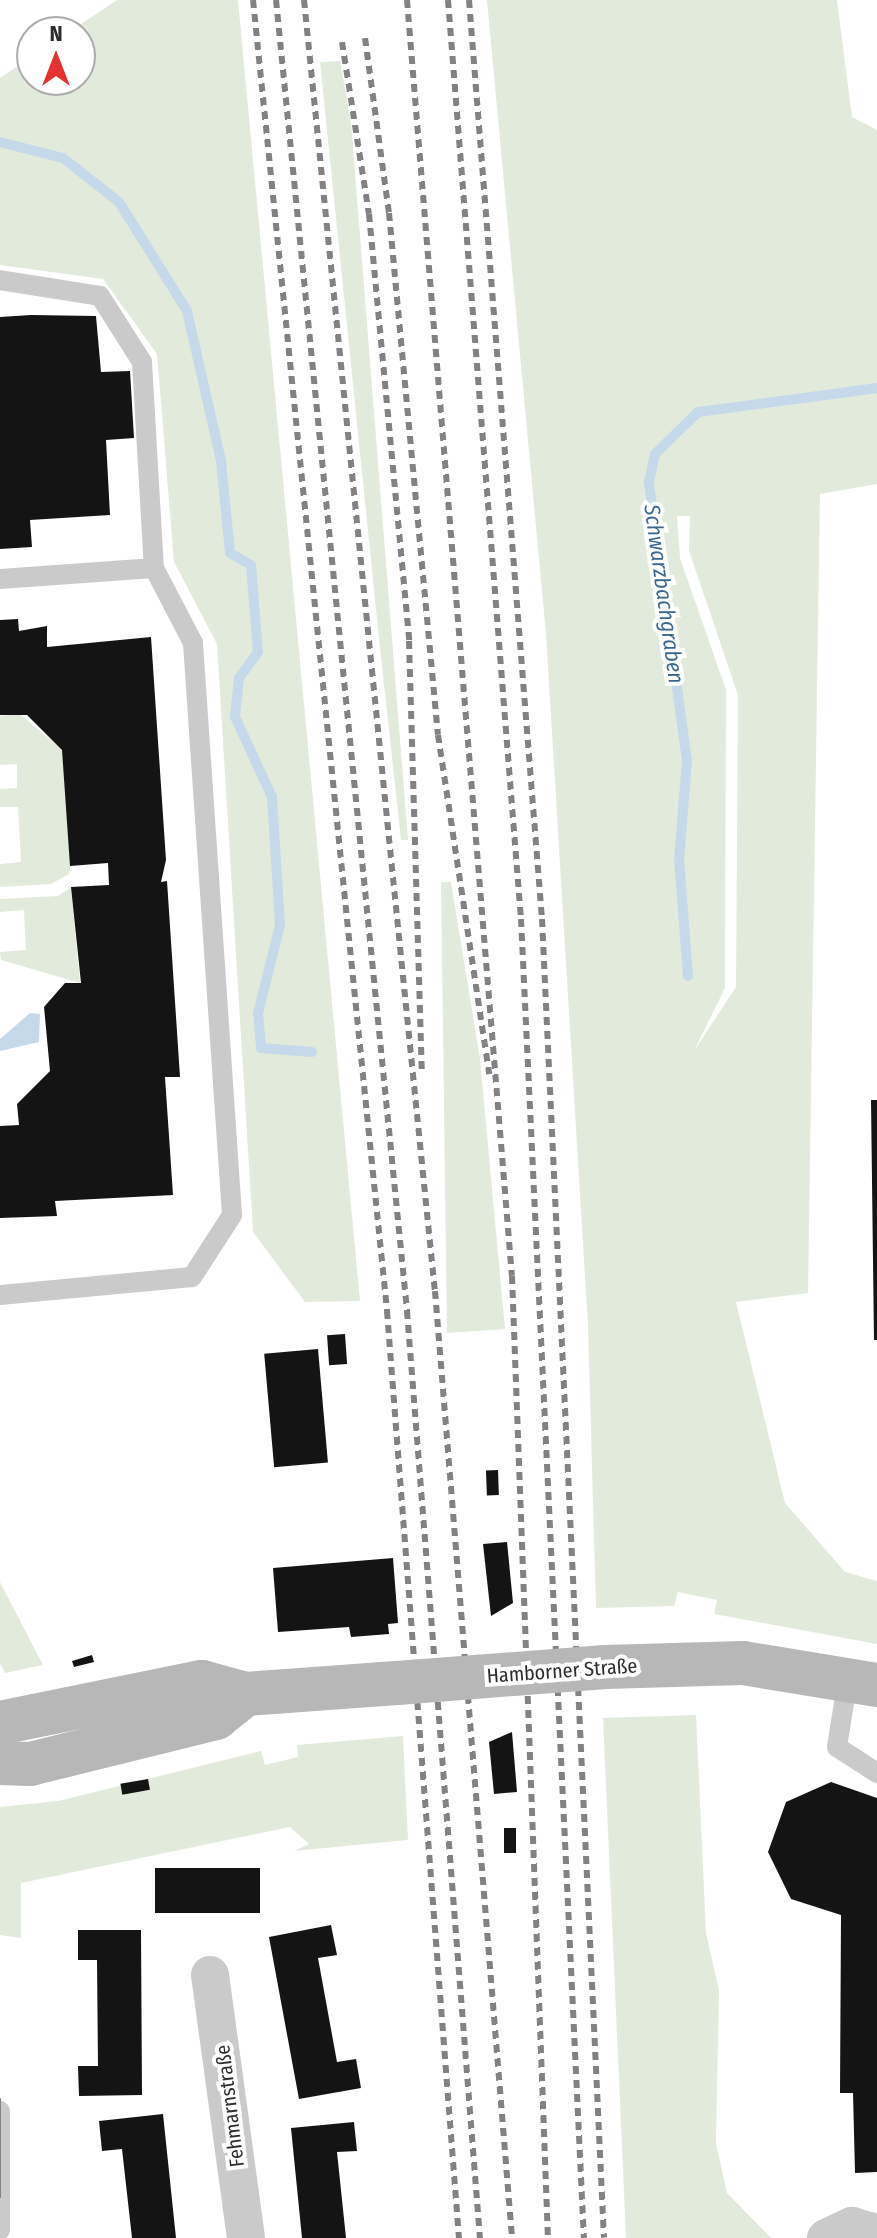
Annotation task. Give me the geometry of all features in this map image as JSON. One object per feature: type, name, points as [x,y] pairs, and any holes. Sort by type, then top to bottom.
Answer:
[{"type":"main road","name":"Hamborner Straße","points":[[0,1723],[202,1682],[246,1694],[605,1667],[743,1663],[863,1682]]},
{"type":"main road","points":[[0,1763],[30,1764],[216,1718],[246,1694]]},
{"type":"street","name":"Fehmarnstraße","points":[[210,1975],[246,2238]]},
{"type":"street","points":[[826,2238],[852,2226],[877,2233]]},
{"type":"lane","points":[[0,280],[100,296],[142,362],[154,568],[193,643],[232,1215],[192,1277],[0,1295]]},
{"type":"lane","points":[[0,579],[154,568]]},
{"type":"lane","points":[[863,1682],[837,1747],[877,1773]]},
{"type":"lane","points":[[0,2111],[4,2206],[0,2230]]},
{"type":"green space","points":[[117,0],[238,0],[360,1301],[305,1302],[253,1232],[217,644],[174,562],[157,354],[103,279],[0,265],[0,78],[16,67],[16,96],[96,96],[96,16],[93,16]]},
{"type":"green space","points":[[487,0],[837,0],[852,117],[877,130],[877,484],[820,494],[808,1293],[736,1302],[785,1503],[845,1572],[877,1581],[877,1644],[714,1614],[717,1600],[678,1592],[674,1606],[596,1608],[588,1326],[546,634]],"holes":[[[677,516],[690,516],[689,551],[738,695],[736,987],[694,1051],[725,988],[726,690],[680,558]]]},
{"type":"green space","points":[[340,61],[351,122],[408,840],[401,840],[320,62]]},
{"type":"green space","points":[[20,714],[62,749],[72,860],[69,874],[51,884],[0,887],[0,864],[21,862],[18,807],[0,807],[0,789],[17,788],[17,764],[0,765],[0,716]]},
{"type":"green space","points":[[441,882],[451,882],[480,1059],[505,1329],[447,1333]]},
{"type":"green space","points":[[71,887],[80,983],[1,960],[0,952],[26,950],[24,910],[0,912],[0,899],[58,896]]},
{"type":"green space","points":[[0,1582],[43,1665],[5,1673],[0,1664]]},
{"type":"green space","points":[[696,1715],[706,1933],[719,1990],[716,2143],[727,2193],[771,2238],[626,2238],[603,1718]]},
{"type":"green space","points":[[403,1736],[408,1840],[294,1851],[309,1844],[290,1827],[21,1883],[21,1938],[0,1935],[0,1807],[58,1801],[261,1751],[265,1765],[298,1757],[297,1745]]},
{"type":"water","points":[[30,1013],[40,1014],[39,1042],[0,1051],[0,1039]]},
{"type":"building","points":[[96,316],[101,372],[130,371],[134,438],[106,440],[110,515],[30,520],[32,547],[0,549],[0,317]]},
{"type":"building","points":[[18,619],[19,631],[47,626],[47,647],[151,637],[166,860],[161,882],[167,881],[180,1077],[165,1077],[173,1195],[55,1201],[57,1216],[0,1218],[0,1126],[19,1125],[17,1104],[50,1071],[44,1007],[65,983],[81,983],[71,887],[109,885],[108,863],[70,866],[62,750],[27,715],[0,715],[0,620]]},
{"type":"building","points":[[871,1100],[877,1100],[877,1340],[874,1340]]},
{"type":"building","points":[[345,1334],[347,1364],[329,1365],[327,1335]]},
{"type":"building","points":[[318,1349],[328,1463],[274,1467],[264,1354]]},
{"type":"building","points":[[486,1470],[498,1470],[499,1495],[487,1495]]},
{"type":"building","points":[[507,1542],[513,1603],[491,1616],[483,1544]]},
{"type":"building","points":[[393,1558],[398,1623],[388,1624],[389,1634],[351,1637],[349,1627],[278,1632],[273,1568]]},
{"type":"building","points":[[92,1655],[94,1662],[74,1667],[72,1661]]},
{"type":"building","points":[[512,1732],[517,1792],[494,1794],[489,1742]]},
{"type":"building","points":[[148,1779],[150,1790],[122,1795],[120,1784]]},
{"type":"building","points":[[831,1782],[877,1798],[877,2172],[855,2173],[853,2093],[840,2093],[841,1915],[791,1899],[768,1852],[786,1802]]},
{"type":"building","points":[[504,1828],[516,1828],[516,1853],[504,1853]]},
{"type":"building","points":[[155,1868],[260,1868],[260,1913],[155,1913]]},
{"type":"building","points":[[331,1925],[337,1955],[318,1958],[337,2062],[356,2059],[361,2088],[299,2099],[269,1937]]},
{"type":"building","points":[[78,1930],[141,1930],[142,2095],[79,2096],[78,2066],[98,2066],[97,1960],[78,1960]]},
{"type":"building","points":[[163,2114],[176,2238],[132,2238],[122,2149],[102,2151],[99,2121]]},
{"type":"building","points":[[354,2122],[357,2151],[337,2152],[346,2238],[302,2238],[291,2128]]},
{"type":"waterway","name":"Schwarzbachgraben","points":[[0,142],[63,158],[119,202],[187,311],[221,461],[230,553],[251,565],[258,652],[239,678],[235,717],[272,797],[280,925],[258,1013],[261,1048],[312,1052]]},
{"type":"waterway","name":"Schwarzbachgraben","points":[[688,976],[679,860],[687,761],[649,482],[655,454],[698,412],[877,388]]},
{"type":"tram line","points":[[0,2099],[0,2197]]},
{"type":"railway","points":[[253,0],[387,1311],[459,2238]]},
{"type":"railway","points":[[276,0],[407,1311],[480,2238]]},
{"type":"railway","points":[[304,0],[435,1291],[512,2238]]},
{"type":"railway","points":[[407,0],[512,1276],[548,2238]]},
{"type":"railway","points":[[448,0],[521,919],[584,2238]]},
{"type":"railway","points":[[469,0],[542,919],[604,2238]]},
{"type":"railway","points":[[365,38],[389,213],[438,735],[489,1074]]},
{"type":"railway","points":[[342,42],[369,214],[409,641],[422,1070]]}]
